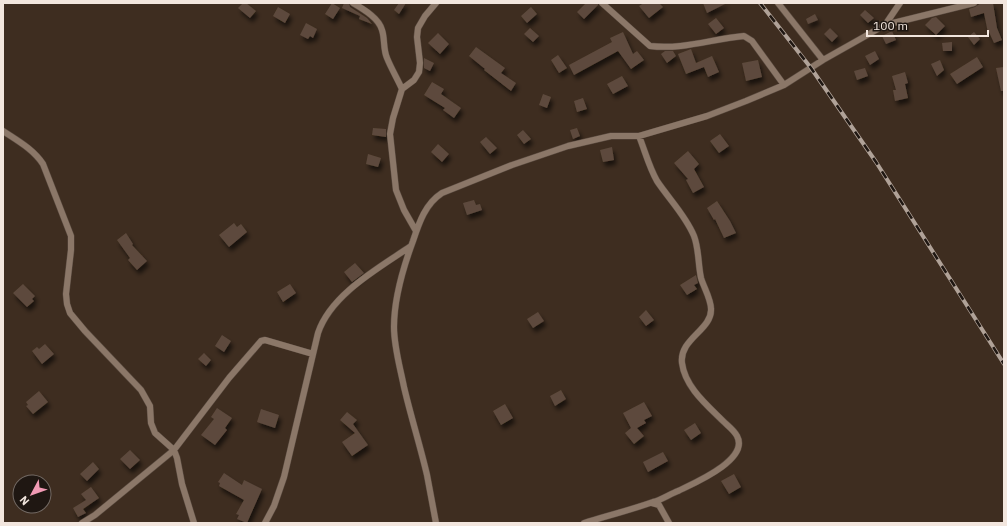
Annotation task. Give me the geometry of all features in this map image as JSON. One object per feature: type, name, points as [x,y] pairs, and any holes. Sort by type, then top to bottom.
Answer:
[{"type":"street","points":[[353,3],[379,23],[382,30],[386,57],[402,88]]},
{"type":"street","points":[[416,231],[404,210],[396,190],[390,134],[402,88],[414,80],[419,72],[420,63],[417,38],[418,28],[425,16],[436,3]]},
{"type":"street","points":[[602,3],[650,46],[683,47],[716,39],[747,37],[752,41],[784,85]]},
{"type":"street","points":[[778,3],[823,60]]},
{"type":"street","points":[[885,25],[900,3]]},
{"type":"street","points":[[436,523],[427,474],[409,410],[395,342],[394,328],[395,309],[399,285],[411,246],[416,231],[428,206],[434,199],[442,193],[512,165],[568,146],[611,136],[639,136],[707,116],[784,85],[823,60],[885,25],[974,3]]},
{"type":"street","points":[[3,131],[30,149],[38,157],[49,179],[71,236],[72,243],[66,294],[70,313],[141,390],[150,406],[151,423],[155,433],[174,450],[182,484],[194,523]]},
{"type":"street","points":[[584,523],[652,503],[717,471],[734,455],[739,445],[739,440],[734,432],[702,400],[690,385],[684,372],[682,362],[684,349],[688,342],[708,320],[711,314],[711,308],[701,278],[693,236],[681,214],[653,174],[639,136]]},
{"type":"street","points":[[265,523],[274,506],[284,477],[313,354],[325,316],[363,279],[411,246]]},
{"type":"street","points":[[82,523],[95,515],[174,450],[229,378],[261,341],[265,340],[313,354]]},
{"type":"street","points":[[652,503],[659,505],[669,523]]},
{"type":"building","points":[[243,3],[246,3],[256,11],[250,18],[238,8]]},
{"type":"building","points":[[332,3],[340,8],[333,19],[325,14]]},
{"type":"building","points":[[344,3],[349,3],[350,7],[367,18],[372,24],[359,19],[360,16],[342,8]]},
{"type":"building","points":[[399,3],[406,3],[399,14],[394,10]]},
{"type":"building","points":[[586,3],[598,3],[598,5],[584,19],[577,12]]},
{"type":"building","points":[[644,3],[659,3],[663,7],[649,18],[639,6]]},
{"type":"building","points":[[703,3],[727,3],[707,13]]},
{"type":"building","points":[[981,3],[993,3],[997,28],[1002,40],[994,43],[989,32],[988,33],[984,13],[971,17],[969,9]]},
{"type":"building","points":[[278,7],[290,14],[285,23],[273,16]]},
{"type":"building","points":[[531,7],[537,14],[527,23],[521,16]]},
{"type":"building","points":[[865,10],[874,18],[868,23],[860,15]]},
{"type":"building","points":[[815,14],[818,20],[808,24],[806,19]]},
{"type":"building","points":[[936,17],[945,26],[936,35],[925,25],[932,18]]},
{"type":"building","points":[[716,18],[724,28],[716,34],[708,24]]},
{"type":"building","points":[[306,23],[317,29],[313,38],[310,36],[308,39],[300,35]]},
{"type":"building","points":[[530,28],[539,36],[533,42],[524,34]]},
{"type":"building","points":[[830,28],[838,36],[832,42],[824,34]]},
{"type":"building","points":[[892,31],[896,40],[886,44],[882,36]]},
{"type":"building","points":[[623,32],[633,54],[637,51],[644,60],[631,69],[618,51],[574,75],[569,65],[612,42],[610,38]]},
{"type":"building","points":[[974,32],[980,39],[974,45],[968,37]]},
{"type":"building","points":[[438,33],[449,44],[440,54],[428,43]]},
{"type":"building","points":[[952,42],[952,51],[943,51],[942,43]]},
{"type":"building","points":[[476,47],[505,68],[501,73],[516,83],[511,91],[469,56]]},
{"type":"building","points":[[691,49],[696,63],[712,56],[719,72],[708,77],[704,67],[686,74],[678,54]]},
{"type":"building","points":[[665,51],[673,51],[676,56],[667,63],[661,54]]},
{"type":"building","points":[[875,51],[879,59],[870,65],[865,56]]},
{"type":"building","points":[[558,55],[567,68],[559,73],[551,60]]},
{"type":"building","points":[[977,57],[983,67],[957,84],[950,74]]},
{"type":"building","points":[[424,58],[434,63],[430,71],[424,68]]},
{"type":"building","points":[[758,60],[762,77],[746,81],[742,63]]},
{"type":"building","points":[[940,60],[944,70],[937,76],[931,64]]},
{"type":"building","points":[[1004,67],[1004,91],[1001,91],[996,68]]},
{"type":"building","points":[[865,68],[868,76],[857,80],[854,71]]},
{"type":"building","points":[[905,72],[908,83],[905,84],[908,98],[895,101],[893,90],[896,90],[892,76]]},
{"type":"building","points":[[622,76],[628,86],[613,94],[607,84]]},
{"type":"building","points":[[432,82],[444,89],[441,94],[461,108],[454,118],[443,110],[445,108],[424,95]]},
{"type":"building","points":[[543,94],[551,97],[547,108],[539,105]]},
{"type":"building","points":[[583,98],[587,109],[577,112],[574,101]]},
{"type":"building","points":[[373,128],[386,129],[386,137],[372,135]]},
{"type":"building","points":[[577,128],[580,136],[573,139],[570,130]]},
{"type":"building","points":[[523,130],[531,139],[524,144],[517,135]]},
{"type":"building","points":[[720,134],[729,146],[719,153],[710,141]]},
{"type":"building","points":[[486,137],[497,148],[490,154],[480,142]]},
{"type":"building","points":[[438,144],[449,154],[442,162],[431,152]]},
{"type":"building","points":[[612,147],[614,160],[603,162],[600,150]]},
{"type":"building","points":[[688,151],[699,164],[694,169],[704,187],[693,193],[686,180],[688,179],[674,163]]},
{"type":"building","points":[[368,154],[381,158],[378,167],[366,164]]},
{"type":"building","points":[[474,200],[476,205],[480,204],[482,210],[467,215],[463,203]]},
{"type":"building","points":[[717,201],[736,233],[724,238],[715,219],[714,220],[707,208]]},
{"type":"building","points":[[234,223],[237,227],[241,224],[247,232],[229,247],[219,235]]},
{"type":"building","points":[[126,233],[133,244],[132,245],[147,261],[137,270],[128,260],[130,258],[117,240]]},
{"type":"building","points":[[355,263],[364,273],[352,282],[344,272]]},
{"type":"building","points":[[696,275],[698,283],[694,285],[697,289],[687,295],[680,285]]},
{"type":"building","points":[[23,284],[35,296],[32,299],[34,301],[27,307],[13,293]]},
{"type":"building","points":[[290,284],[296,293],[283,302],[277,292]]},
{"type":"building","points":[[646,310],[654,320],[646,326],[639,317]]},
{"type":"building","points":[[538,312],[544,321],[533,328],[527,319]]},
{"type":"building","points":[[222,335],[231,341],[224,352],[215,346]]},
{"type":"building","points":[[45,344],[54,354],[42,364],[32,351],[37,347],[39,349]]},
{"type":"building","points":[[204,353],[211,360],[206,366],[198,359]]},
{"type":"building","points":[[561,390],[566,399],[555,406],[550,396]]},
{"type":"building","points":[[39,391],[48,402],[33,414],[26,406],[28,405],[26,402]]},
{"type":"building","points":[[644,402],[652,416],[644,420],[646,423],[637,428],[644,436],[634,444],[625,433],[631,428],[623,413]]},
{"type":"building","points":[[505,404],[513,418],[501,425],[493,411]]},
{"type":"building","points":[[217,408],[232,418],[225,428],[227,430],[215,445],[201,435],[214,419],[211,417]]},
{"type":"building","points":[[261,409],[279,415],[275,428],[257,422]]},
{"type":"building","points":[[347,412],[357,420],[353,424],[368,445],[352,456],[342,442],[355,433],[340,420]]},
{"type":"building","points":[[695,423],[701,433],[691,440],[684,430]]},
{"type":"building","points":[[130,450],[140,460],[130,469],[120,459]]},
{"type":"building","points":[[663,452],[668,461],[648,472],[643,462]]},
{"type":"building","points":[[93,462],[99,469],[87,481],[80,474]]},
{"type":"building","points":[[224,473],[242,485],[244,480],[262,489],[247,523],[237,519],[239,515],[236,514],[244,500],[219,486],[220,483],[218,482]]},
{"type":"building","points":[[734,474],[741,487],[729,494],[721,481]]},
{"type":"building","points":[[91,487],[99,498],[83,509],[86,513],[78,517],[73,508],[86,500],[81,494]]},
{"type":"railway","points":[[760,3],[811,68],[876,162],[1004,364]]}]
